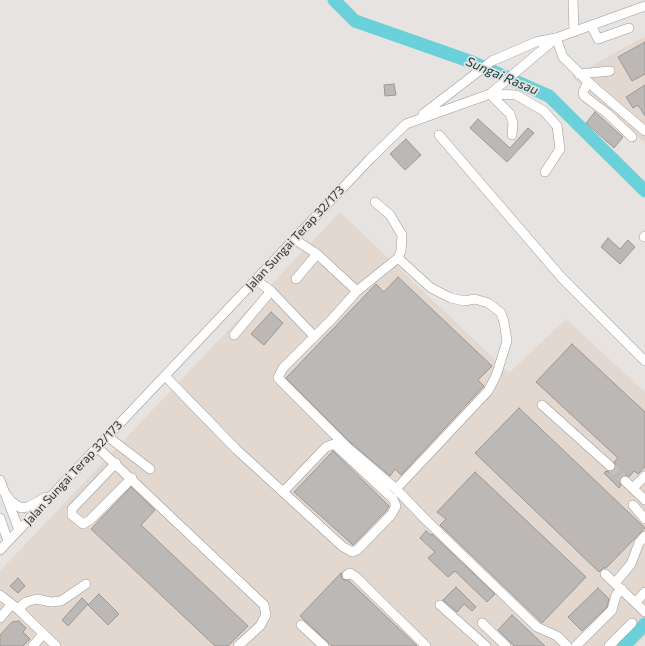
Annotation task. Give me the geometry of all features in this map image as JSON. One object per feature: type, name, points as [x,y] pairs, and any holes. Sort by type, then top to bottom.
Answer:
[{"type":"street","points":[[573,0],[574,32]]},
{"type":"street","name":"Jalan Sungai Terap 32/173","points":[[0,550],[294,239],[406,124],[490,94],[556,38],[645,6]]},
{"type":"street","points":[[591,25],[598,39],[629,28]]},
{"type":"street","points":[[417,119],[492,61],[536,42],[556,38],[563,57],[579,74],[645,131]]},
{"type":"street","points":[[579,74],[610,72]]},
{"type":"street","points":[[588,82],[584,88],[584,96],[608,114],[632,137]]},
{"type":"street","points":[[490,94],[510,114],[513,122],[512,135]]},
{"type":"street","points":[[490,94],[516,95],[544,111],[557,126],[560,149],[545,172]]},
{"type":"street","points":[[439,135],[562,278],[645,361]]},
{"type":"street","points":[[375,202],[390,215],[402,235],[402,247],[398,258],[356,291],[283,368],[278,375],[279,381],[347,447],[396,489],[537,627],[557,636],[567,646]]},
{"type":"street","points":[[294,239],[317,254],[356,291]]},
{"type":"street","points":[[296,279],[317,254]]},
{"type":"street","points":[[396,489],[488,391],[496,376],[507,341],[504,322],[501,314],[495,308],[488,303],[475,299],[464,301],[451,298],[431,288],[398,258]]},
{"type":"street","points":[[256,280],[271,291],[314,336]]},
{"type":"street","points":[[234,335],[271,291]]},
{"type":"street","points":[[165,376],[236,449],[343,547],[352,552],[357,550],[391,515],[396,506],[393,499],[334,444],[326,447],[283,492]]},
{"type":"street","points":[[542,405],[610,466]]},
{"type":"street","points":[[107,436],[150,469]]},
{"type":"street","points":[[97,447],[132,478],[264,605],[266,615],[260,626],[238,646]]},
{"type":"street","points":[[116,463],[72,509],[72,515],[83,524],[90,520],[132,478]]},
{"type":"street","points":[[633,488],[645,476]]},
{"type":"street","points":[[0,480],[19,530]]},
{"type":"street","points":[[625,481],[645,500]]},
{"type":"street","points":[[4,492],[18,506],[25,508],[57,490]]},
{"type":"street","points":[[633,506],[645,519]]},
{"type":"street","points":[[0,518],[8,541]]},
{"type":"street","points":[[576,646],[612,610],[618,586],[631,564],[639,543],[645,536]]},
{"type":"street","points":[[346,575],[350,573],[356,577],[426,646]]},
{"type":"street","points":[[605,574],[645,612]]},
{"type":"street","points":[[0,618],[15,607],[26,602],[37,599],[51,602],[61,601],[86,584]]},
{"type":"street","points":[[636,602],[645,592]]},
{"type":"street","points":[[0,595],[15,607],[56,646]]},
{"type":"street","points":[[440,605],[486,646]]},
{"type":"street","points":[[482,623],[506,646]]},
{"type":"street","points":[[609,646],[632,623]]},
{"type":"street","points":[[301,625],[324,646]]},
{"type":"street","points":[[32,646],[43,634]]},
{"type":"shaded area","points":[[645,36],[645,143],[572,77]]},
{"type":"shaded area","points":[[340,212],[509,373],[566,319],[645,392],[645,636],[636,646],[0,646],[0,571]]},
{"type":"building","points":[[645,42],[645,74],[632,81],[618,57]]},
{"type":"building","points":[[394,84],[396,95],[385,96],[384,85]]},
{"type":"building","points":[[645,85],[645,116],[638,105],[633,108],[626,97]]},
{"type":"building","points":[[595,112],[623,137],[614,148],[586,123]]},
{"type":"building","points":[[478,119],[510,148],[528,128],[534,133],[507,162],[470,128]]},
{"type":"building","points":[[406,139],[421,155],[405,170],[390,154]]},
{"type":"building","points":[[608,238],[620,249],[628,240],[635,247],[620,264],[601,247]]},
{"type":"building","points":[[398,277],[492,366],[478,380],[484,386],[401,475],[395,469],[390,476],[351,443],[286,378],[376,284],[384,292]]},
{"type":"building","points":[[271,312],[283,323],[264,345],[251,334]]},
{"type":"building","points":[[572,344],[645,412],[645,467],[638,474],[634,471],[629,477],[626,475],[621,477],[619,480],[621,485],[619,488],[604,473],[606,471],[609,472],[614,470],[616,467],[614,462],[618,458],[536,382]]},
{"type":"building","points":[[519,408],[645,528],[606,568],[603,568],[599,572],[475,453]]},
{"type":"building","points":[[333,451],[389,506],[353,545],[294,492]]},
{"type":"building","points":[[475,472],[586,577],[542,623],[440,525],[446,519],[437,512]]},
{"type":"building","points":[[131,487],[155,510],[141,525],[248,626],[228,646],[215,646],[91,529]]},
{"type":"building","points":[[426,531],[431,535],[432,534],[495,594],[487,602],[455,571],[448,577],[428,558],[435,552],[420,538]]},
{"type":"building","points":[[341,573],[342,579],[349,581],[417,646],[332,646],[300,616]]},
{"type":"building","points":[[18,578],[25,586],[18,593],[10,586]]},
{"type":"building","points":[[456,587],[476,607],[472,611],[464,604],[457,612],[443,600]]},
{"type":"building","points":[[598,588],[609,599],[607,607],[582,631],[568,617]]},
{"type":"building","points":[[99,594],[119,614],[108,625],[88,605]]},
{"type":"building","points":[[82,598],[88,604],[68,626],[62,620]]},
{"type":"building","points":[[512,615],[545,646],[514,646],[498,630]]},
{"type":"building","points":[[19,621],[26,628],[23,632],[30,639],[23,646],[0,646],[0,635],[12,622]]},
{"type":"waterway","name":"Sungai Rasau","points":[[334,0],[355,21],[472,62],[549,96],[645,191]]},
{"type":"waterway","name":"Sungai Rasau","points":[[624,646],[645,624]]},
{"type":"tunnel","points":[[610,466],[625,481]]}]
